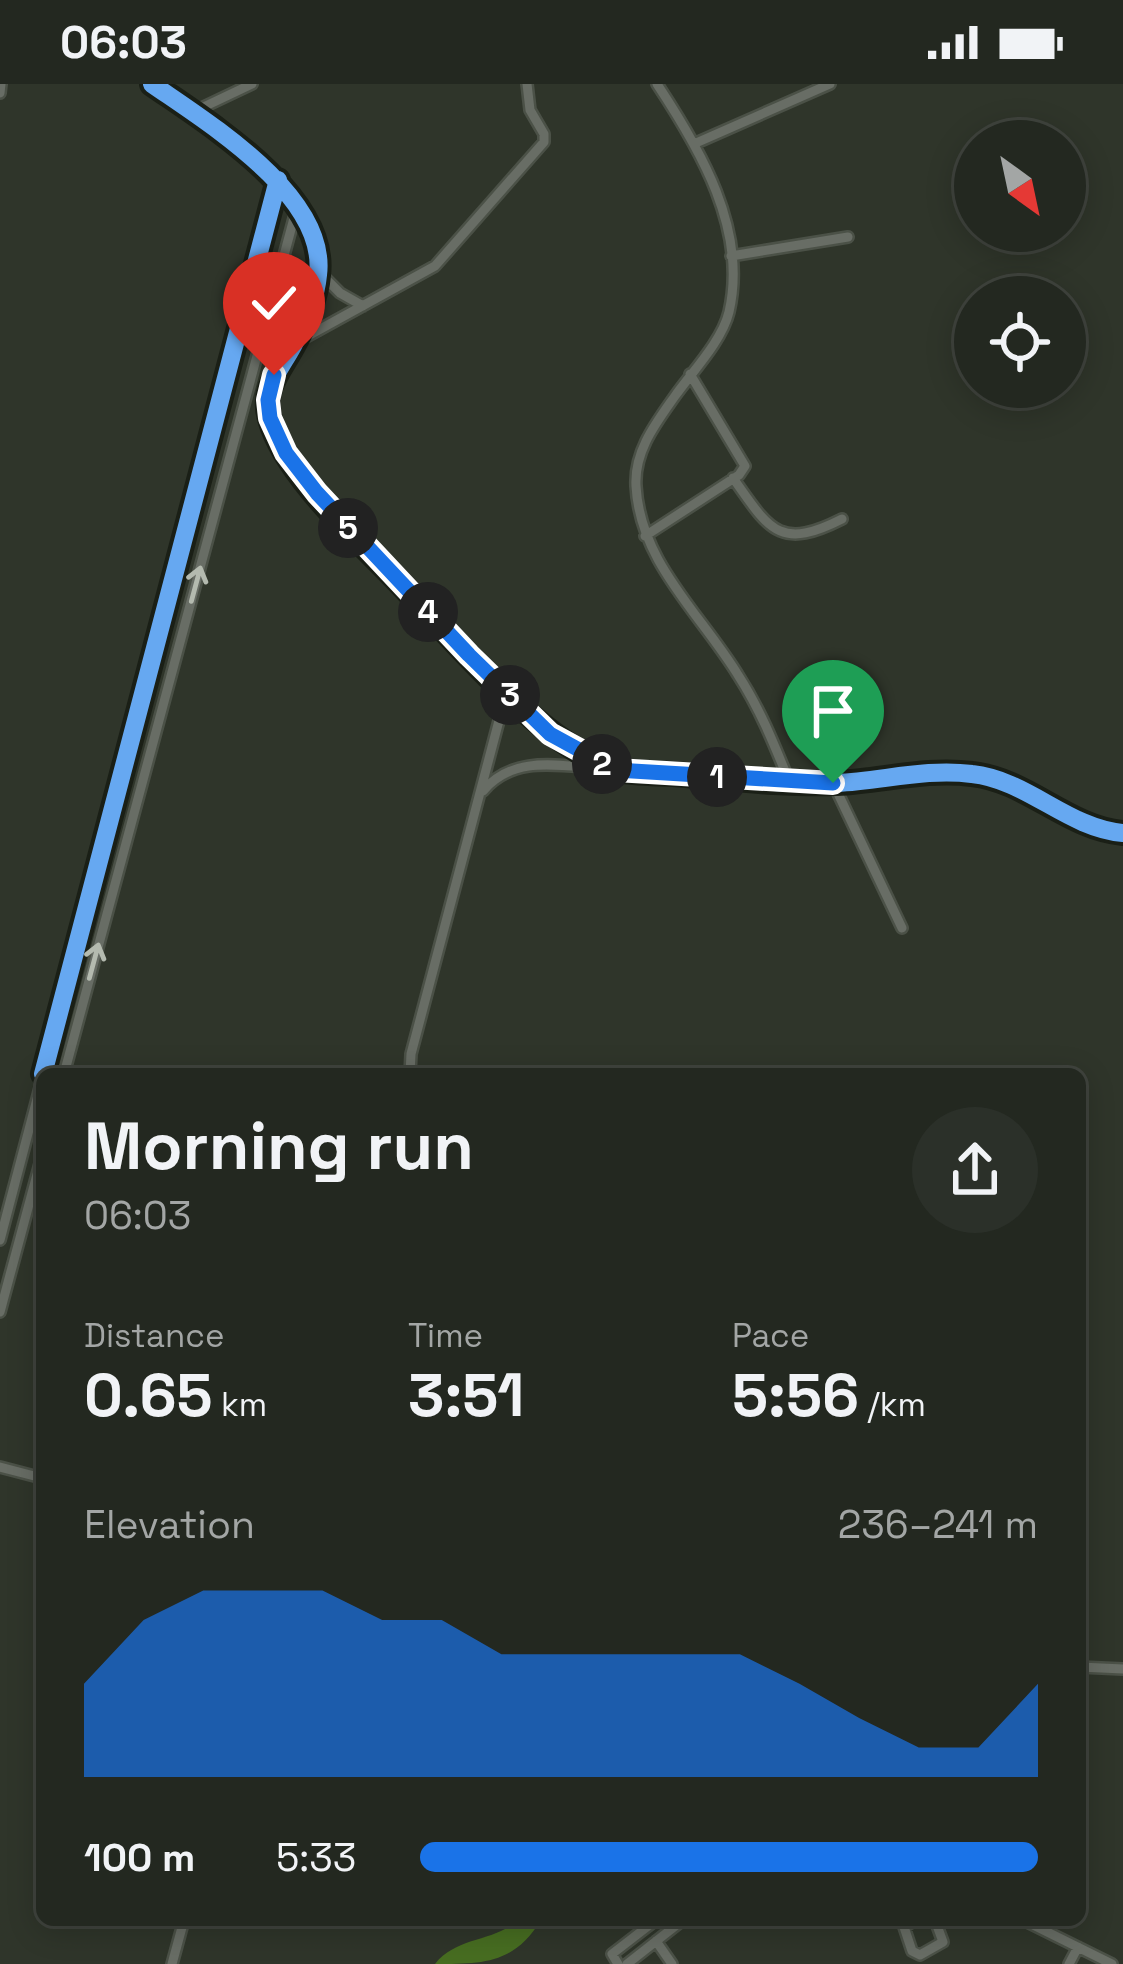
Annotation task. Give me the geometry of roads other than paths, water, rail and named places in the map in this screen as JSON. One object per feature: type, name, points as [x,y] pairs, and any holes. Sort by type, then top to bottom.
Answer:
[{"type":"street","points":[[152,84],[278,180],[313,235],[319,272],[295,343],[274,375],[268,400],[270,418],[286,453],[368,550],[550,734],[616,770]]},
{"type":"street","points":[[193,112],[252,84]]},
{"type":"street","points":[[295,343],[435,266],[544,142],[530,110],[527,84]]},
{"type":"street","points":[[657,84],[696,143],[722,205],[731,256],[729,313],[637,460],[635,484],[645,536],[657,562],[746,689],[766,723],[789,781]]},
{"type":"street","points":[[696,143],[830,84]]},
{"type":"street","points":[[45,1068],[278,180]]},
{"type":"street","points":[[66,1068],[297,207]]},
{"type":"street","points":[[731,256],[848,236]]},
{"type":"street","points":[[319,272],[363,306]]},
{"type":"street","points":[[645,536],[745,466],[690,374]]},
{"type":"street","points":[[733,478],[776,531],[808,535],[842,519]]},
{"type":"street","points":[[410,1068],[501,713],[497,683]]},
{"type":"street","points":[[479,795],[502,772],[518,766],[833,783],[932,771],[1009,782],[1070,817],[1105,832],[1123,833]]},
{"type":"street","points":[[833,783],[902,928]]},
{"type":"street","points":[[0,1240],[36,1104]]},
{"type":"street","points":[[0,1312],[36,1178]]},
{"type":"street","points":[[0,1466],[36,1476]]},
{"type":"street","points":[[1086,1667],[1123,1670]]},
{"type":"street","points":[[172,1964],[182,1926]]},
{"type":"street","points":[[648,1926],[613,1954],[622,1964],[675,1926]]},
{"type":"street","points":[[906,1926],[912,1951],[920,1955],[943,1942],[937,1926]]},
{"type":"street","points":[[1035,1926],[1112,1964]]},
{"type":"street","points":[[656,1941],[672,1964]]},
{"type":"street","points":[[1070,1964],[1078,1947]]}]
